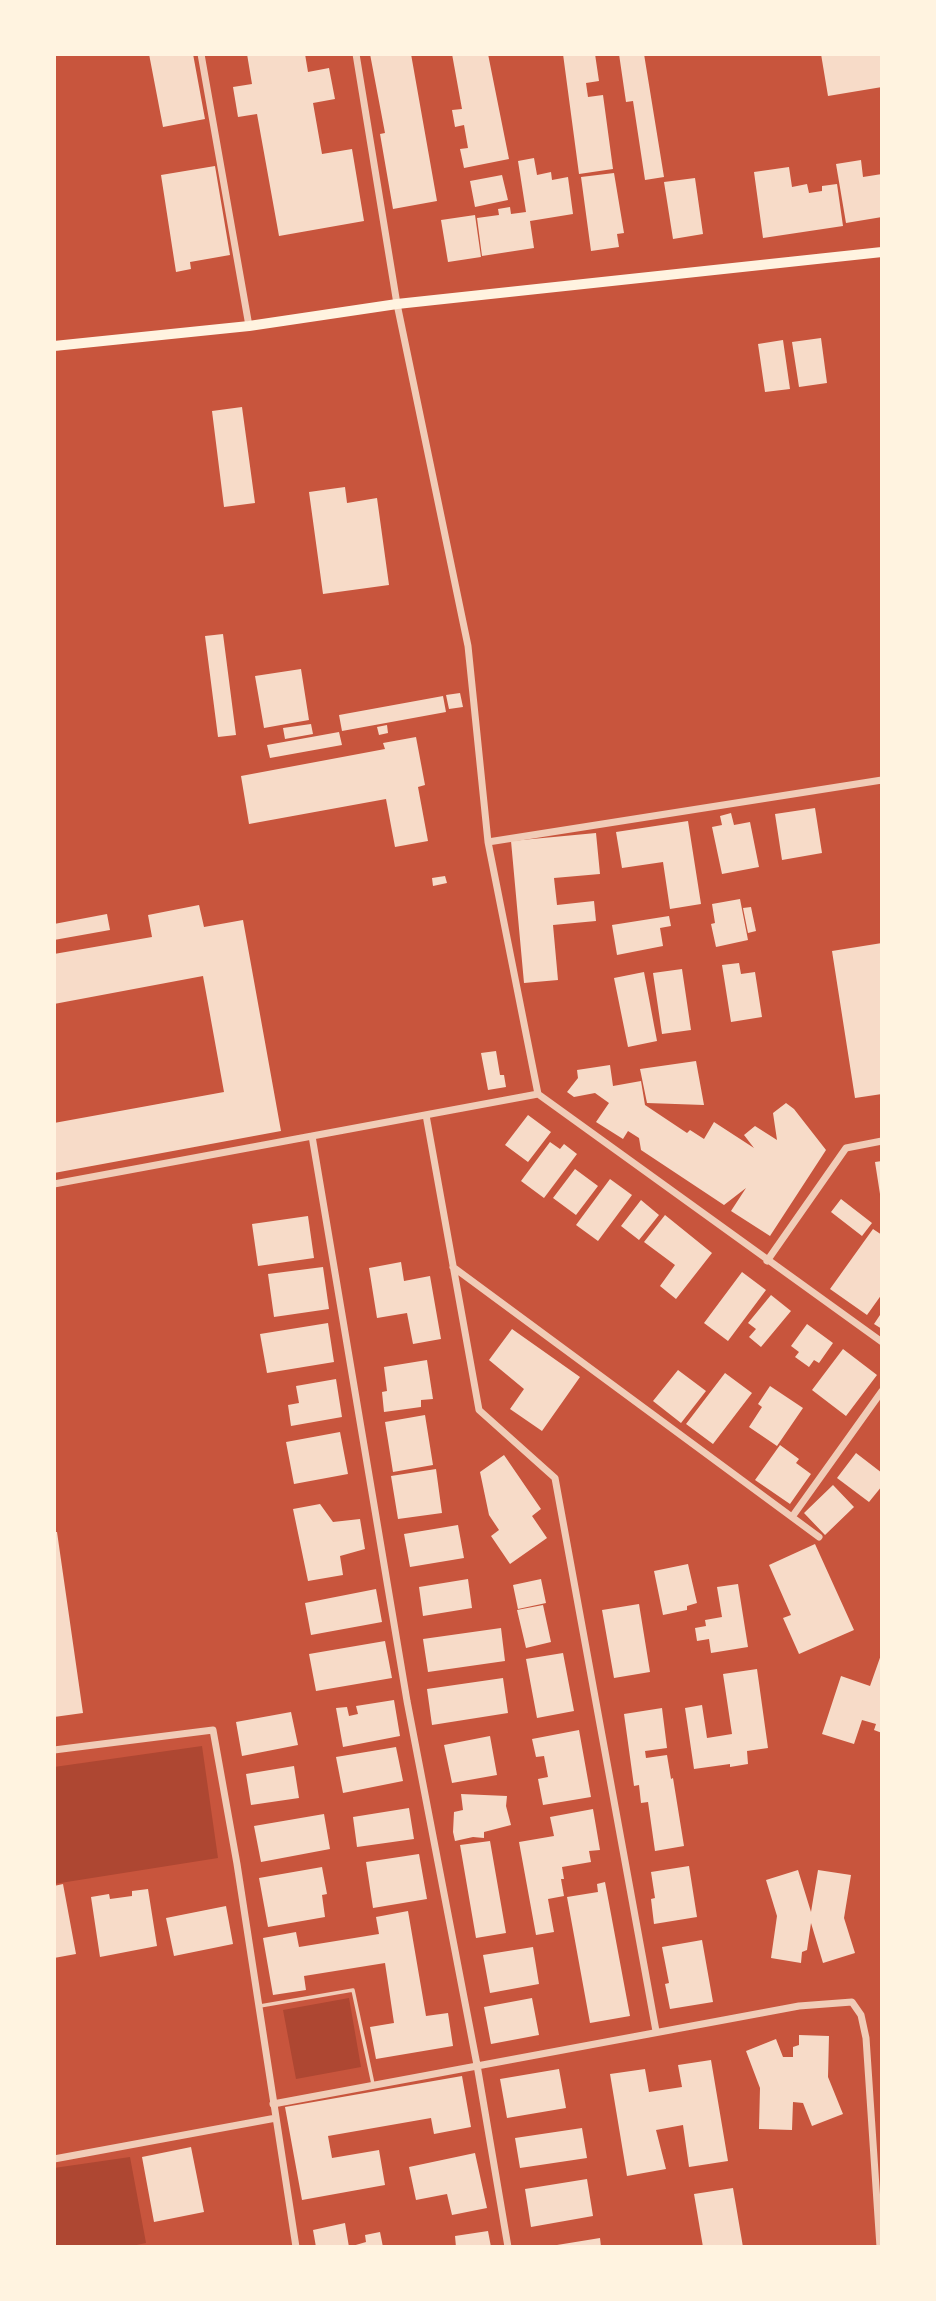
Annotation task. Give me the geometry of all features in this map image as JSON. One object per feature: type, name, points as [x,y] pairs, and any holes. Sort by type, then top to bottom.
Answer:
[{"type":"main road","points":[[54,346],[249,326],[397,304],[882,252]]},
{"type":"street","points":[[201,54],[249,326]]},
{"type":"street","points":[[356,54],[397,304],[467,646],[488,842],[538,1094],[882,1342]]},
{"type":"street","points":[[488,842],[882,780]]},
{"type":"street","points":[[54,1184],[538,1094]]},
{"type":"street","points":[[426,1115],[479,1410],[555,1478],[656,2031]]},
{"type":"street","points":[[312,1136],[405,1687],[477,2065],[508,2247]]},
{"type":"street","points":[[767,1261],[846,1148],[882,1141]]},
{"type":"street","points":[[453,1267],[819,1537]]},
{"type":"street","points":[[792,1517],[882,1391]]},
{"type":"street","points":[[54,1750],[213,1731],[237,1864],[296,2247]]},
{"type":"street","points":[[273,2104],[656,2031],[799,2006],[852,2002],[861,2015],[866,2038],[880,2247]]},
{"type":"street","points":[[54,2159],[276,2118]]},
{"type":"lane","points":[[258,2007],[354,1990],[373,2084]]},
{"type":"shaded area","points":[[202,1746],[218,1858],[54,1884],[54,1767]]},
{"type":"shaded area","points":[[349,1998],[361,2067],[296,2079],[283,2010]]},
{"type":"shaded area","points":[[130,2157],[146,2243],[127,2247],[54,2247],[54,2168]]},
{"type":"building","points":[[149,54],[193,54],[205,119],[163,127]]},
{"type":"building","points":[[247,54],[305,54],[308,72],[329,68],[335,99],[313,103],[322,154],[352,149],[364,221],[279,236],[257,114],[238,117],[233,87],[252,84]]},
{"type":"building","points":[[370,54],[411,54],[437,201],[393,209],[380,134],[385,133]]},
{"type":"building","points":[[452,54],[488,54],[509,159],[464,168],[460,149],[468,148],[464,125],[455,127],[452,110],[462,109]]},
{"type":"building","points":[[563,54],[595,54],[599,81],[586,83],[588,97],[603,95],[613,169],[579,174]]},
{"type":"building","points":[[619,54],[644,54],[664,177],[645,180],[633,101],[626,102]]},
{"type":"building","points":[[821,54],[882,54],[882,87],[828,96]]},
{"type":"building","points":[[534,158],[537,175],[551,172],[552,180],[568,177],[573,214],[530,221],[534,248],[482,256],[477,218],[499,215],[498,209],[510,207],[511,214],[526,212],[518,161]]},
{"type":"building","points":[[861,160],[863,177],[882,174],[882,217],[846,223],[836,164]]},
{"type":"building","points":[[215,166],[230,255],[190,262],[191,269],[176,272],[161,175]]},
{"type":"building","points":[[789,167],[792,187],[807,184],[809,193],[822,191],[822,186],[837,184],[843,226],[763,238],[754,172]]},
{"type":"building","points":[[614,173],[624,233],[617,234],[619,247],[591,251],[581,177]]},
{"type":"building","points":[[502,175],[508,200],[475,207],[470,181]]},
{"type":"building","points":[[695,178],[703,234],[673,239],[664,182]]},
{"type":"building","points":[[475,215],[481,257],[448,262],[441,220]]},
{"type":"building","points":[[821,338],[827,383],[799,387],[792,342]]},
{"type":"building","points":[[783,340],[790,389],[765,392],[758,344]]},
{"type":"building","points":[[242,407],[255,503],[224,507],[212,411]]},
{"type":"building","points":[[345,487],[347,503],[377,498],[389,585],[323,594],[309,492]]},
{"type":"building","points":[[223,634],[236,735],[218,737],[205,636]]},
{"type":"building","points":[[301,669],[309,720],[264,728],[255,676]]},
{"type":"building","points":[[460,693],[463,707],[449,709],[446,695]]},
{"type":"building","points":[[443,696],[446,712],[342,731],[339,715]]},
{"type":"building","points":[[311,724],[313,734],[285,739],[283,728]]},
{"type":"building","points":[[387,725],[388,733],[379,735],[377,727]]},
{"type":"building","points":[[339,732],[342,745],[270,758],[267,745]]},
{"type":"building","points":[[416,737],[425,785],[418,787],[428,841],[395,847],[386,799],[249,824],[241,776],[385,749],[383,743]]},
{"type":"building","points":[[815,808],[822,853],[782,860],[775,814]]},
{"type":"building","points":[[731,813],[734,825],[750,822],[759,867],[722,874],[712,827],[722,825],[720,816]]},
{"type":"building","points":[[688,821],[701,904],[670,909],[663,862],[622,868],[616,832]]},
{"type":"building","points":[[596,833],[600,874],[554,878],[557,905],[594,901],[596,921],[553,925],[558,980],[524,983],[511,841]]},
{"type":"building","points":[[445,876],[447,883],[433,886],[432,878]]},
{"type":"building","points":[[740,899],[748,940],[716,947],[711,924],[715,923],[712,904]]},
{"type":"building","points":[[199,905],[204,927],[243,920],[281,1131],[54,1173],[54,1123],[224,1092],[203,976],[54,1004],[54,954],[152,937],[148,915]]},
{"type":"building","points":[[751,907],[756,931],[748,933],[743,908]]},
{"type":"building","points":[[107,914],[110,930],[54,940],[54,924]]},
{"type":"building","points":[[669,916],[671,926],[660,928],[663,946],[617,955],[612,925]]},
{"type":"building","points":[[882,943],[882,1094],[855,1098],[832,951]]},
{"type":"building","points":[[739,963],[741,974],[755,972],[762,1017],[731,1022],[722,965]]},
{"type":"building","points":[[682,969],[691,1030],[662,1034],[653,973]]},
{"type":"building","points":[[644,972],[657,1041],[628,1047],[614,978]]},
{"type":"building","points":[[496,1051],[500,1075],[504,1075],[506,1087],[488,1090],[481,1053]]},
{"type":"building","points":[[696,1061],[704,1105],[647,1103],[640,1069]]},
{"type":"building","points":[[610,1065],[613,1086],[641,1081],[645,1105],[687,1133],[690,1130],[704,1139],[714,1122],[754,1148],[744,1135],[755,1126],[777,1140],[773,1113],[786,1103],[794,1109],[826,1150],[770,1236],[731,1211],[746,1188],[724,1205],[641,1150],[639,1138],[628,1131],[623,1139],[596,1122],[609,1103],[595,1093],[574,1097],[567,1092],[578,1078],[577,1070]]},
{"type":"building","points":[[528,1115],[551,1132],[528,1162],[505,1145]]},
{"type":"building","points":[[550,1142],[560,1149],[564,1144],[577,1154],[544,1198],[521,1181]]},
{"type":"building","points":[[882,1161],[882,1194],[880,1194],[875,1162]]},
{"type":"building","points":[[575,1169],[598,1186],[576,1215],[553,1198]]},
{"type":"building","points":[[610,1179],[632,1195],[598,1241],[576,1225]]},
{"type":"building","points":[[841,1199],[872,1223],[862,1236],[831,1212]]},
{"type":"building","points":[[641,1200],[659,1215],[639,1240],[621,1226]]},
{"type":"building","points":[[665,1215],[712,1253],[676,1299],[660,1286],[675,1265],[644,1242]]},
{"type":"building","points":[[308,1216],[314,1258],[258,1266],[252,1224]]},
{"type":"building","points":[[873,1229],[882,1235],[882,1294],[867,1315],[830,1289]]},
{"type":"building","points":[[401,1262],[404,1281],[430,1276],[441,1339],[413,1344],[407,1313],[377,1318],[369,1268]]},
{"type":"building","points":[[323,1267],[329,1309],[274,1317],[268,1274]]},
{"type":"building","points":[[742,1272],[766,1290],[728,1341],[704,1323]]},
{"type":"building","points":[[771,1295],[791,1311],[761,1347],[749,1337],[756,1329],[748,1323]]},
{"type":"building","points":[[882,1312],[882,1329],[874,1324]]},
{"type":"building","points":[[328,1323],[334,1362],[267,1373],[260,1334]]},
{"type":"building","points":[[807,1324],[833,1343],[819,1363],[814,1360],[809,1367],[795,1357],[799,1352],[791,1346]]},
{"type":"building","points":[[512,1329],[580,1377],[542,1431],[510,1409],[524,1389],[489,1360]]},
{"type":"building","points":[[843,1349],[877,1375],[846,1416],[812,1390]]},
{"type":"building","points":[[427,1360],[433,1399],[421,1400],[421,1407],[384,1412],[382,1392],[387,1391],[384,1367]]},
{"type":"building","points":[[678,1370],[706,1391],[681,1423],[653,1401]]},
{"type":"building","points":[[725,1373],[752,1393],[713,1444],[686,1424]]},
{"type":"building","points":[[336,1379],[342,1417],[291,1426],[288,1405],[299,1403],[296,1386]]},
{"type":"building","points":[[770,1386],[803,1408],[777,1446],[749,1427],[762,1407],[758,1404]]},
{"type":"building","points":[[425,1415],[433,1465],[393,1472],[385,1422]]},
{"type":"building","points":[[340,1432],[348,1474],[294,1484],[286,1442]]},
{"type":"building","points":[[780,1445],[799,1459],[796,1463],[811,1474],[790,1504],[755,1480]]},
{"type":"building","points":[[856,1453],[882,1473],[882,1486],[869,1502],[837,1478]]},
{"type":"building","points":[[504,1455],[541,1509],[532,1516],[547,1538],[510,1564],[491,1536],[499,1530],[489,1515],[480,1472]]},
{"type":"building","points":[[436,1469],[442,1513],[398,1519],[391,1476]]},
{"type":"building","points":[[833,1485],[854,1507],[825,1535],[804,1513]]},
{"type":"building","points":[[320,1504],[333,1522],[360,1519],[365,1549],[340,1556],[343,1575],[308,1581],[293,1509]]},
{"type":"building","points":[[458,1525],[464,1558],[410,1567],[404,1534]]},
{"type":"building","points":[[54,1532],[57,1532],[83,1713],[54,1717]]},
{"type":"building","points":[[815,1544],[854,1630],[799,1654],[783,1618],[791,1615],[769,1565]]},
{"type":"building","points":[[688,1564],[697,1603],[687,1606],[687,1610],[663,1615],[654,1571]]},
{"type":"building","points":[[468,1579],[472,1608],[423,1616],[419,1587]]},
{"type":"building","points":[[541,1579],[546,1603],[518,1609],[513,1585]]},
{"type":"building","points":[[738,1584],[748,1647],[711,1653],[709,1639],[697,1641],[695,1628],[706,1626],[705,1620],[722,1617],[717,1587]]},
{"type":"building","points":[[376,1589],[382,1622],[311,1635],[305,1603]]},
{"type":"building","points":[[639,1604],[650,1672],[614,1678],[602,1610]]},
{"type":"building","points":[[543,1605],[551,1642],[526,1648],[517,1610]]},
{"type":"building","points":[[501,1628],[505,1661],[428,1672],[423,1639]]},
{"type":"building","points":[[385,1641],[392,1678],[316,1691],[309,1654]]},
{"type":"building","points":[[882,1652],[882,1733],[874,1730],[876,1724],[862,1720],[854,1744],[822,1734],[841,1676],[870,1686]]},
{"type":"building","points":[[563,1653],[574,1711],[537,1718],[526,1659]]},
{"type":"building","points":[[757,1669],[768,1748],[747,1751],[748,1764],[694,1769],[685,1708],[702,1705],[707,1738],[732,1734],[723,1674]]},
{"type":"building","points":[[503,1678],[508,1713],[432,1725],[427,1689]]},
{"type":"building","points":[[394,1700],[400,1736],[343,1747],[336,1708],[347,1707],[349,1716],[358,1714],[356,1706]]},
{"type":"building","points":[[662,1708],[667,1748],[645,1751],[646,1758],[667,1755],[684,1846],[655,1851],[648,1802],[641,1803],[639,1785],[634,1786],[624,1714]]},
{"type":"building","points":[[291,1712],[298,1745],[242,1756],[236,1722]]},
{"type":"building","points":[[579,1730],[591,1797],[543,1805],[538,1779],[548,1777],[544,1756],[536,1757],[532,1739]]},
{"type":"building","points":[[490,1736],[497,1775],[452,1783],[444,1745]]},
{"type":"building","points":[[396,1747],[403,1781],[343,1793],[336,1757]]},
{"type":"building","points":[[294,1766],[299,1798],[251,1805],[246,1774]]},
{"type":"building","points":[[461,1794],[507,1796],[506,1806],[511,1825],[484,1832],[484,1838],[473,1837],[455,1841],[454,1812],[463,1810]]},
{"type":"building","points":[[409,1808],[414,1839],[357,1847],[353,1817]]},
{"type":"building","points":[[593,1809],[600,1850],[589,1851],[591,1862],[562,1867],[564,1896],[548,1899],[554,1932],[536,1935],[519,1842],[554,1836],[550,1817]]},
{"type":"building","points":[[324,1814],[330,1849],[261,1862],[254,1826]]},
{"type":"building","points":[[490,1841],[506,1933],[476,1938],[460,1845]]},
{"type":"building","points":[[419,1854],[427,1899],[373,1908],[366,1862]]},
{"type":"building","points":[[689,1866],[697,1917],[654,1924],[651,1899],[655,1898],[651,1872]]},
{"type":"building","points":[[322,1867],[327,1894],[322,1895],[325,1917],[268,1927],[259,1878]]},
{"type":"building","points":[[798,1870],[811,1912],[818,1870],[851,1875],[844,1918],[855,1953],[823,1963],[811,1923],[807,1950],[802,1952],[801,1963],[771,1958],[777,1916],[766,1880]]},
{"type":"building","points":[[605,1882],[630,2016],[590,2023],[567,1897],[598,1892],[597,1884]]},
{"type":"building","points":[[63,1884],[76,1954],[54,1958],[54,1886]]},
{"type":"building","points":[[148,1889],[157,1946],[100,1957],[91,1897],[109,1894],[110,1899],[132,1896],[132,1891]]},
{"type":"building","points":[[226,1906],[233,1944],[174,1956],[166,1918]]},
{"type":"building","points":[[408,1911],[426,2016],[448,2013],[453,2046],[376,2059],[370,2027],[394,2023],[385,1963],[304,1976],[306,1990],[273,1995],[263,1938],[296,1932],[299,1947],[379,1934],[376,1917]]},
{"type":"building","points":[[702,1940],[713,2002],[670,2009],[665,1984],[669,1983],[662,1947]]},
{"type":"building","points":[[533,1947],[539,1984],[490,1993],[483,1955]]},
{"type":"building","points":[[532,1998],[539,2035],[491,2044],[484,2007]]},
{"type":"building","points":[[799,2035],[829,2036],[828,2077],[843,2114],[812,2126],[803,2103],[793,2102],[792,2130],[759,2129],[760,2088],[746,2051],[776,2039],[783,2057],[793,2057],[793,2047],[799,2045]]},
{"type":"building","points":[[711,2060],[728,2161],[689,2167],[683,2125],[656,2130],[666,2169],[627,2176],[610,2074],[645,2069],[649,2092],[682,2087],[678,2065]]},
{"type":"building","points":[[559,2069],[566,2108],[507,2118],[500,2079]]},
{"type":"building","points":[[462,2076],[471,2127],[434,2134],[431,2118],[328,2136],[332,2158],[379,2150],[385,2185],[302,2200],[285,2107]]},
{"type":"building","points":[[582,2128],[587,2158],[520,2168],[515,2138]]},
{"type":"building","points":[[191,2147],[204,2212],[154,2222],[142,2157]]},
{"type":"building","points":[[475,2153],[487,2208],[452,2215],[447,2194],[416,2200],[409,2167]]},
{"type":"building","points":[[587,2179],[593,2216],[531,2227],[525,2189]]},
{"type":"building","points":[[733,2188],[743,2247],[703,2247],[694,2194]]},
{"type":"building","points":[[345,2223],[349,2247],[316,2247],[313,2230]]},
{"type":"building","points":[[488,2231],[491,2247],[456,2247],[455,2236]]},
{"type":"building","points":[[380,2232],[383,2247],[349,2247],[366,2242],[365,2235]]},
{"type":"building","points":[[600,2238],[601,2247],[557,2247],[557,2245]]}]
